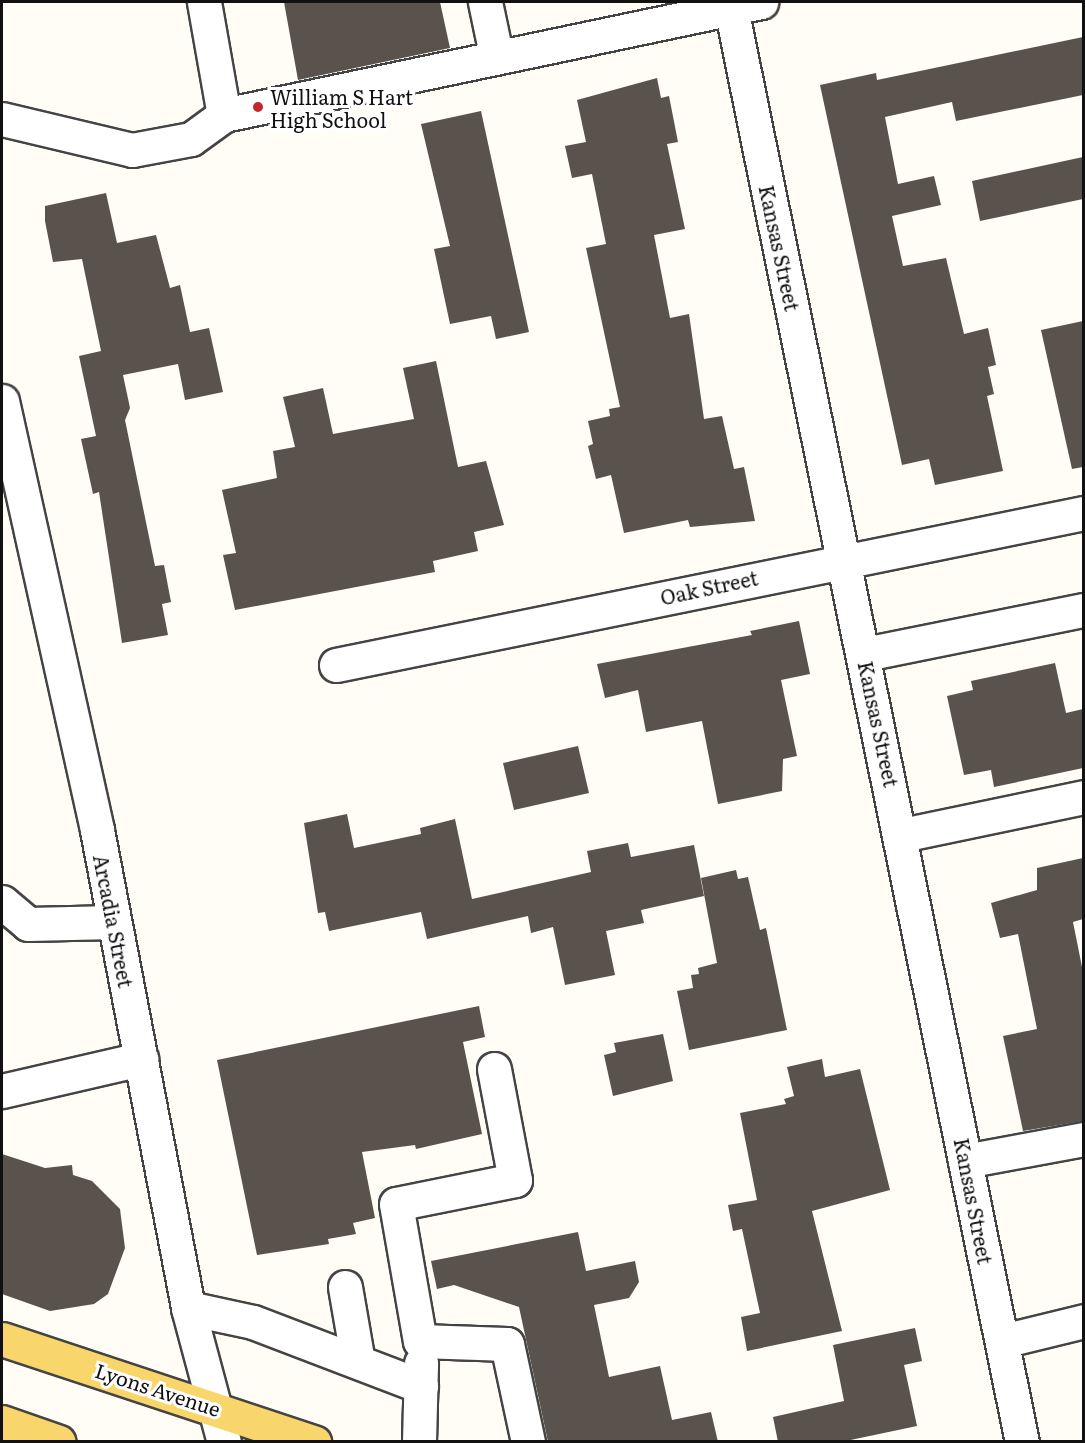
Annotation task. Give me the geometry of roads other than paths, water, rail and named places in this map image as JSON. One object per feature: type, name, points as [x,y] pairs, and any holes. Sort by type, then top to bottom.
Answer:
[{"type":"main road","name":"Lyons Avenue","points":[[2,1339],[210,1405],[314,1442]]},
{"type":"main road","points":[[2,1422],[59,1442]]},
{"type":"street","points":[[204,2],[224,115]]},
{"type":"street","points":[[485,2],[496,54]]},
{"type":"street","points":[[2,119],[132,150],[191,139],[224,115],[496,54],[746,5]]},
{"type":"street","name":"Kansas Street","points":[[746,5],[844,558],[902,835],[1022,1442]]},
{"type":"street","name":"Arcadia Street","points":[[2,401],[114,922],[188,1308],[210,1405],[224,1442]]},
{"type":"street","name":"Oak Street","points":[[336,665],[844,558],[1083,513]]},
{"type":"street","points":[[865,654],[1083,610]]},
{"type":"street","points":[[902,835],[1083,797]]},
{"type":"street","points":[[2,902],[28,924],[114,922]]},
{"type":"street","points":[[2,1091],[141,1059]]},
{"type":"street","points":[[419,1442],[420,1341],[396,1204],[515,1180],[494,1070]]},
{"type":"street","points":[[965,1161],[1083,1139]]},
{"type":"street","points":[[345,1287],[358,1362]]},
{"type":"street","points":[[188,1308],[253,1322],[421,1386]]},
{"type":"street","points":[[1002,1341],[1083,1321]]},
{"type":"street","points":[[420,1341],[507,1344],[528,1442]]},
{"type":"place","name":"William S Hart High School","points":[[258,107]]}]
